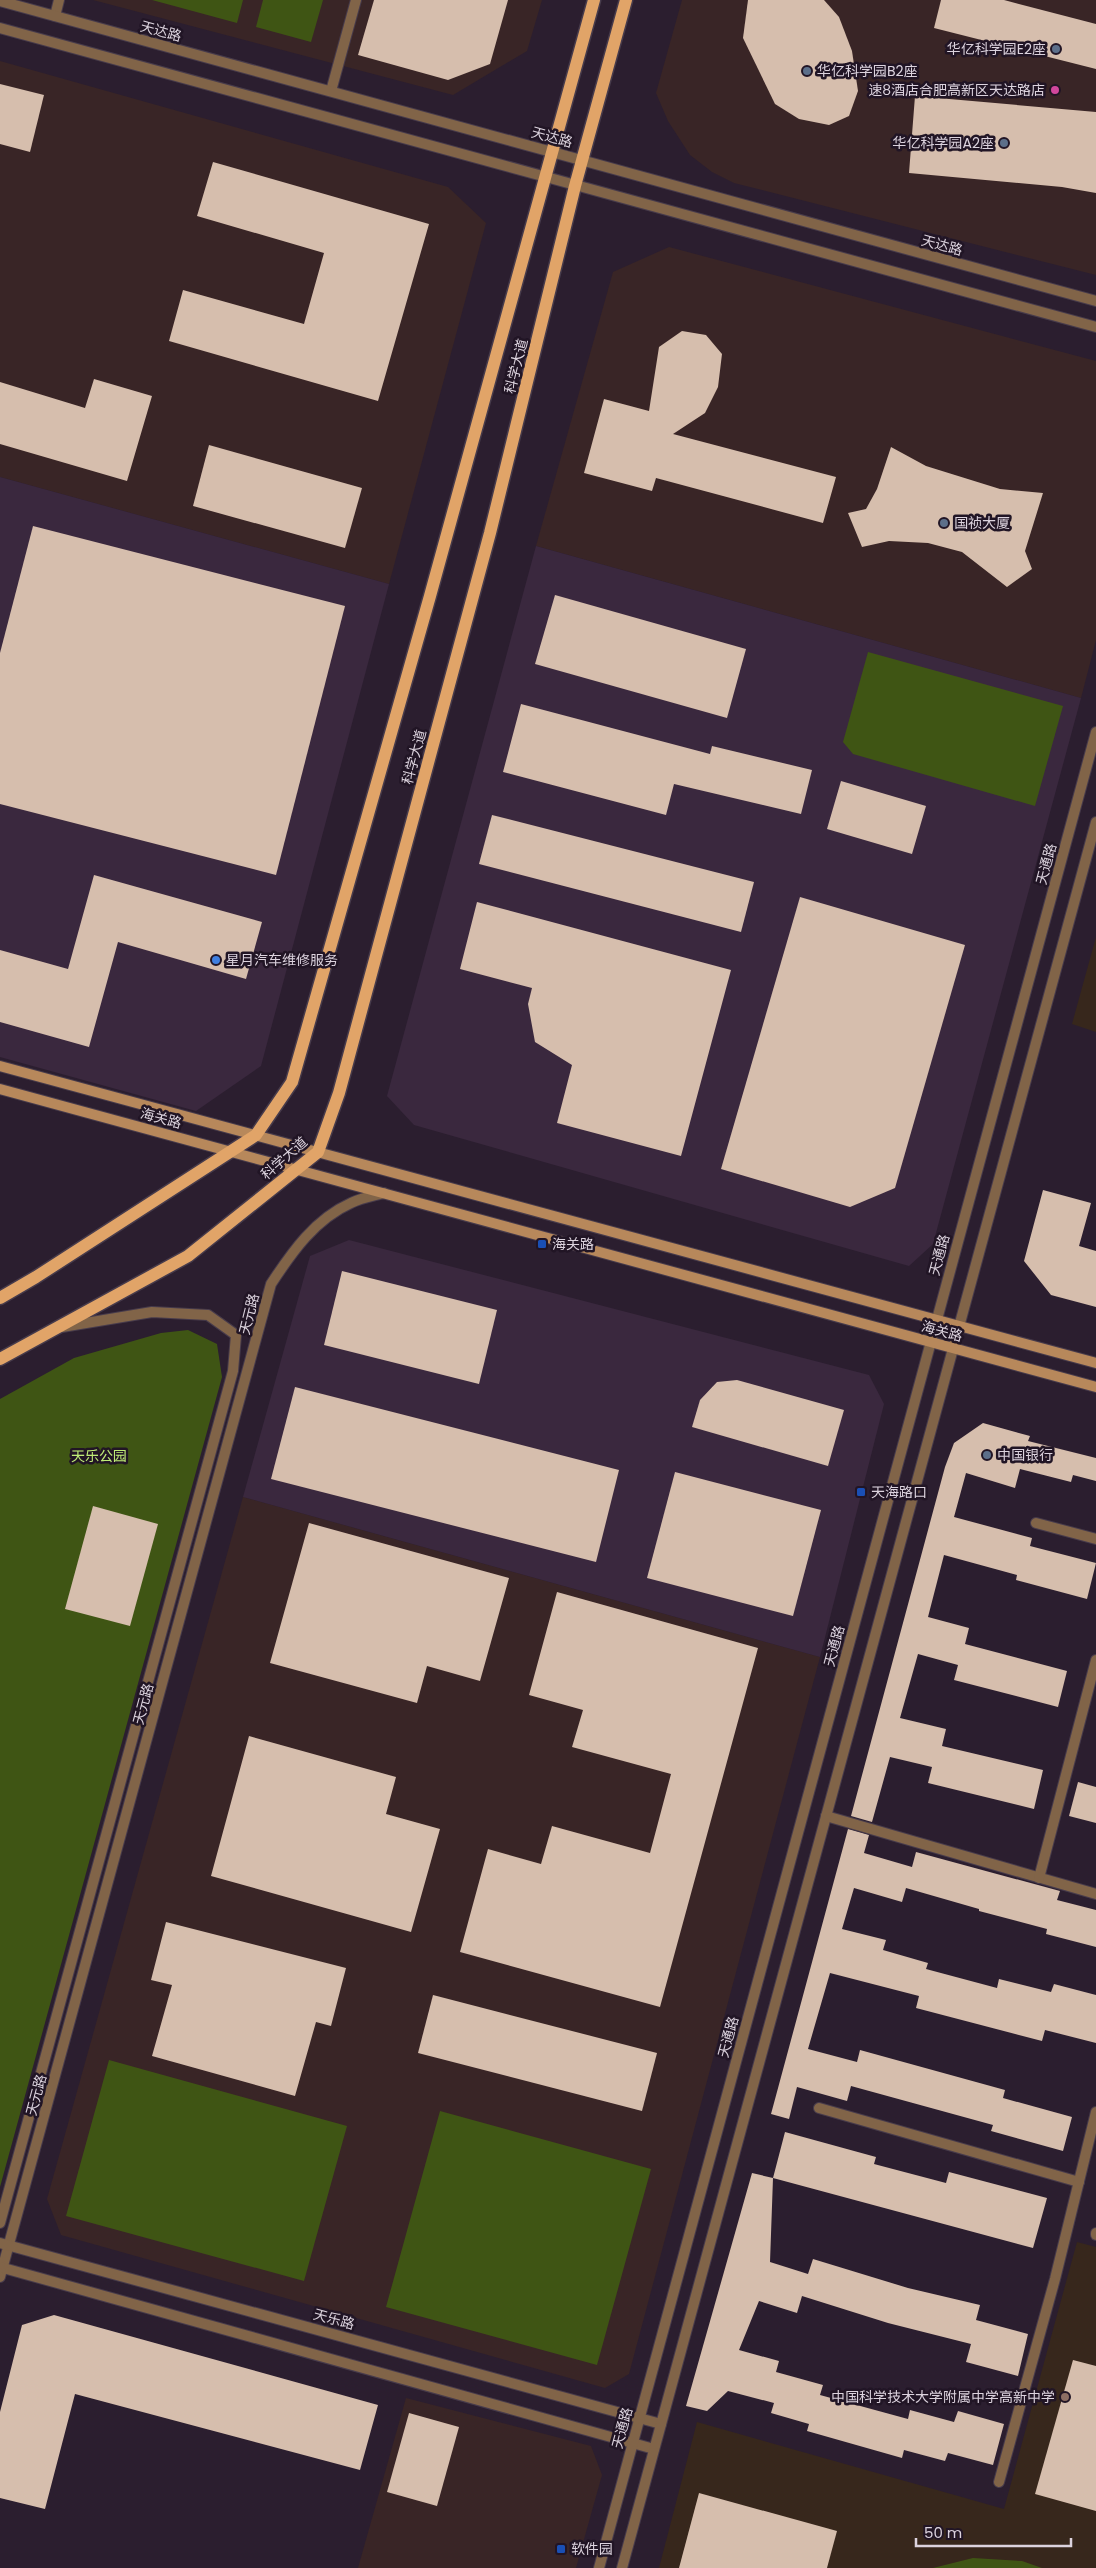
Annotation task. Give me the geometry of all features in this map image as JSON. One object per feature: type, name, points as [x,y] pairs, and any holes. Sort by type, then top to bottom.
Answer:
[{"type":"main road","name":"科学大道","points":[[0,1298],[36,1277],[256,1135],[292,1082],[430,596],[545,178],[554,152],[594,0]]},
{"type":"main road","name":"科学大道","points":[[0,1359],[188,1256],[318,1152],[339,1093],[490,533],[576,186],[626,0]]},
{"type":"main road","name":"海关路","points":[[0,1066],[1096,1362]]},
{"type":"main road","name":"海关路","points":[[0,1089],[1096,1387]]},
{"type":"street","points":[[55,16],[59,0]]},
{"type":"street","points":[[330,91],[356,0]]},
{"type":"street","name":"天达路","points":[[0,1],[1096,302]]},
{"type":"street","points":[[0,28],[1096,327]]},
{"type":"street","name":"天通路","points":[[599,2568],[1096,732]]},
{"type":"street","points":[[622,2568],[1096,822]]},
{"type":"street","name":"天元路","points":[[1,2270],[5,2244],[271,1284],[298,1244],[331,1214],[352,1202],[384,1193]]},
{"type":"street","name":"天元路","points":[[0,2222],[233,1371],[236,1335],[208,1315],[152,1312],[56,1328]]},
{"type":"street","points":[[1036,1523],[1096,1540]]},
{"type":"street","points":[[1039,1878],[1096,1660]]},
{"type":"street","points":[[826,1816],[1096,1894]]},
{"type":"street","points":[[819,2108],[1079,2182]]},
{"type":"street","points":[[999,2482],[1096,2112]]},
{"type":"street","name":"天乐路","points":[[5,2244],[661,2424]]},
{"type":"street","points":[[1,2270],[654,2449]]},
{"type":"shaded area","points":[[93,0],[542,0],[527,51],[453,95]]},
{"type":"shaded area","points":[[682,0],[1096,0],[1096,275],[734,183],[712,172],[690,155],[668,121],[656,93]]},
{"type":"shaded area","points":[[0,61],[448,187],[486,223],[389,584],[0,477]]},
{"type":"shaded area","points":[[669,247],[1096,361],[1096,640],[1081,698],[536,546],[613,272]]},
{"type":"shaded area","points":[[0,477],[389,584],[261,1066],[196,1111],[0,1057]]},
{"type":"shaded area","points":[[536,546],[1081,698],[933,1244],[909,1266],[414,1125],[387,1096]]},
{"type":"shaded area","points":[[1096,937],[1096,1032],[1072,1024]]},
{"type":"shaded area","points":[[349,1240],[869,1375],[884,1404],[820,1657],[243,1497],[310,1256]]},
{"type":"shaded area","points":[[243,1497],[820,1657],[629,2374],[605,2388],[61,2235],[47,2199]]},
{"type":"shaded area","name":"中国科学技术大学附属中学高新中学","points":[[1077,2242],[1096,2247],[1096,2568],[659,2568],[697,2422],[1004,2509]]},
{"type":"shaded area","points":[[406,2398],[591,2446],[602,2475],[576,2568],[358,2568]]},
{"type":"green space","points":[[152,0],[243,0],[237,23]]},
{"type":"green space","points":[[263,0],[323,0],[311,42],[256,27]]},
{"type":"green space","points":[[868,652],[1063,706],[1035,806],[853,754],[843,742]]},
{"type":"green space","name":"天乐公园","points":[[188,1330],[217,1344],[222,1377],[0,2187],[0,1399],[74,1358],[161,1333]]},
{"type":"green space","points":[[109,2060],[347,2126],[304,2281],[66,2216]]},
{"type":"green space","points":[[440,2111],[651,2169],[597,2365],[386,2307]]},
{"type":"green space","points":[[973,2558],[1022,2561],[1042,2568],[933,2568]]},
{"type":"building","points":[[374,0],[508,0],[490,64],[448,80],[358,55]]},
{"type":"building","name":"华亿科学园B2座","points":[[748,0],[824,0],[839,17],[852,51],[858,91],[849,116],[829,125],[799,119],[775,104],[743,38]]},
{"type":"building","name":"华亿科学园E2座","points":[[941,0],[1004,0],[1096,24],[1096,69],[934,28]]},
{"type":"building","points":[[0,84],[44,95],[30,152],[0,144]]},
{"type":"building","name":"华亿科学园A2座","points":[[915,96],[1096,112],[1096,193],[1062,187],[909,173]]},
{"type":"building","points":[[213,162],[429,224],[378,401],[169,341],[183,290],[304,324],[324,253],[197,216]]},
{"type":"building","points":[[682,331],[706,335],[722,354],[718,387],[705,413],[673,434],[836,477],[823,523],[656,478],[652,491],[584,473],[604,399],[649,411],[659,347]]},
{"type":"building","points":[[94,379],[152,396],[127,481],[0,444],[0,382],[85,408]]},
{"type":"building","points":[[209,445],[362,488],[345,548],[193,506]]},
{"type":"building","name":"国祯大厦","points":[[891,447],[926,466],[1000,489],[1043,493],[1025,551],[1032,569],[1007,587],[962,552],[928,543],[889,541],[862,547],[848,513],[866,509],[877,489]]},
{"type":"building","points":[[33,526],[345,606],[276,875],[0,804],[0,653]]},
{"type":"building","points":[[555,595],[746,649],[727,718],[535,664]]},
{"type":"building","points":[[521,704],[710,754],[712,746],[812,770],[801,814],[674,784],[666,815],[503,772]]},
{"type":"building","points":[[841,781],[926,806],[912,854],[827,829]]},
{"type":"building","points":[[492,815],[754,882],[741,932],[479,864]]},
{"type":"building","name":"星月汽车维修服务","points":[[94,875],[262,922],[246,979],[118,942],[89,1047],[0,1022],[0,950],[68,969]]},
{"type":"building","points":[[800,897],[965,945],[895,1188],[850,1207],[721,1169]]},
{"type":"building","points":[[477,902],[731,970],[681,1156],[557,1123],[572,1065],[535,1042],[528,1004],[532,988],[460,969]]},
{"type":"building","points":[[1043,1190],[1091,1203],[1079,1246],[1096,1251],[1096,1307],[1051,1295],[1024,1261]]},
{"type":"building","points":[[342,1271],[497,1310],[479,1384],[324,1345]]},
{"type":"building","points":[[737,1380],[844,1410],[828,1466],[692,1427],[700,1400],[717,1382]]},
{"type":"building","points":[[295,1387],[619,1470],[596,1562],[271,1479]]},
{"type":"building","points":[[983,1423],[1030,1436],[1028,1441],[1096,1458],[1096,1481],[1073,1475],[1071,1482],[1020,1469],[1015,1488],[966,1473],[954,1517],[1032,1538],[1030,1546],[1096,1563],[1087,1599],[1016,1580],[1017,1575],[944,1555],[928,1617],[969,1628],[965,1644],[1067,1671],[1058,1707],[954,1680],[958,1665],[918,1654],[900,1718],[946,1729],[942,1746],[1043,1770],[1034,1809],[928,1783],[932,1767],[890,1757],[872,1822],[851,1816],[945,1467],[954,1443]]},
{"type":"building","points":[[675,1472],[821,1510],[793,1616],[647,1578]]},
{"type":"building","points":[[93,1506],[158,1524],[130,1626],[65,1609]]},
{"type":"building","points":[[309,1523],[509,1578],[480,1681],[427,1666],[417,1703],[270,1663]]},
{"type":"building","points":[[557,1592],[758,1648],[660,2007],[460,1952],[488,1849],[541,1864],[552,1826],[650,1853],[671,1774],[572,1747],[583,1710],[529,1695]]},
{"type":"building","points":[[249,1736],[396,1777],[386,1814],[440,1829],[411,1932],[211,1876]]},
{"type":"building","points":[[1078,1782],[1096,1787],[1096,1823],[1069,1816]]},
{"type":"building","points":[[848,1829],[869,1835],[864,1853],[912,1867],[916,1852],[1060,1891],[1057,1900],[1096,1910],[1096,1947],[1046,1934],[1047,1929],[979,1911],[979,1909],[906,1888],[902,1902],[854,1888],[842,1929],[886,1940],[883,1950],[928,1963],[926,1969],[997,1988],[999,1979],[1051,1992],[1054,1984],[1096,1995],[1096,2043],[1045,2030],[1042,2041],[916,2008],[919,1996],[830,1973],[808,2049],[857,2062],[860,2050],[1005,2090],[1003,2098],[1072,2117],[1063,2151],[991,2131],[993,2125],[851,2086],[847,2101],[797,2087],[789,2119],[771,2114]]},
{"type":"building","points":[[166,1922],[346,1968],[331,2026],[316,2022],[295,2096],[152,2056],[172,1985],[151,1980]]},
{"type":"building","points":[[433,1995],[657,2053],[642,2111],[418,2053]]},
{"type":"building","points":[[785,2132],[876,2157],[874,2164],[946,2183],[949,2172],[1047,2198],[1033,2248],[773,2178]]},
{"type":"building","points":[[752,2173],[773,2178],[770,2262],[808,2274],[813,2259],[908,2288],[980,2305],[976,2320],[1028,2334],[1018,2376],[966,2362],[971,2344],[888,2323],[802,2296],[797,2313],[759,2301],[739,2350],[779,2361],[776,2372],[823,2385],[820,2395],[908,2419],[910,2410],[954,2422],[958,2411],[1004,2424],[993,2465],[948,2453],[945,2461],[904,2450],[902,2458],[807,2431],[809,2424],[771,2413],[774,2403],[728,2391],[707,2411],[686,2406]]},
{"type":"building","points":[[54,2315],[378,2405],[360,2470],[75,2394],[45,2509],[0,2498],[0,2412],[22,2325]]},
{"type":"building","points":[[1073,2360],[1096,2366],[1096,2511],[1035,2494]]},
{"type":"building","points":[[409,2413],[459,2427],[437,2506],[387,2492]]},
{"type":"building","points":[[699,2493],[837,2531],[827,2568],[679,2568]]},
{"type":"place","name":"华亿科学园E2座","points":[[1056,49]]},
{"type":"place","name":"华亿科学园B2座","points":[[807,71]]},
{"type":"place","name":"速8酒店合肥高新区天达路店","points":[[1055,90]]},
{"type":"place","name":"华亿科学园A2座","points":[[1004,143]]},
{"type":"place","name":"国祯大厦","points":[[944,523]]},
{"type":"place","name":"星月汽车维修服务","points":[[216,960]]},
{"type":"place","name":"海关路","points":[[542,1244]]},
{"type":"place","name":"中国银行","points":[[987,1455]]},
{"type":"place","name":"天海路口","points":[[861,1492]]},
{"type":"place","name":"中国科学技术大学附属中学高新中学","points":[[1065,2397]]},
{"type":"place","name":"软件园","points":[[561,2549]]}]
